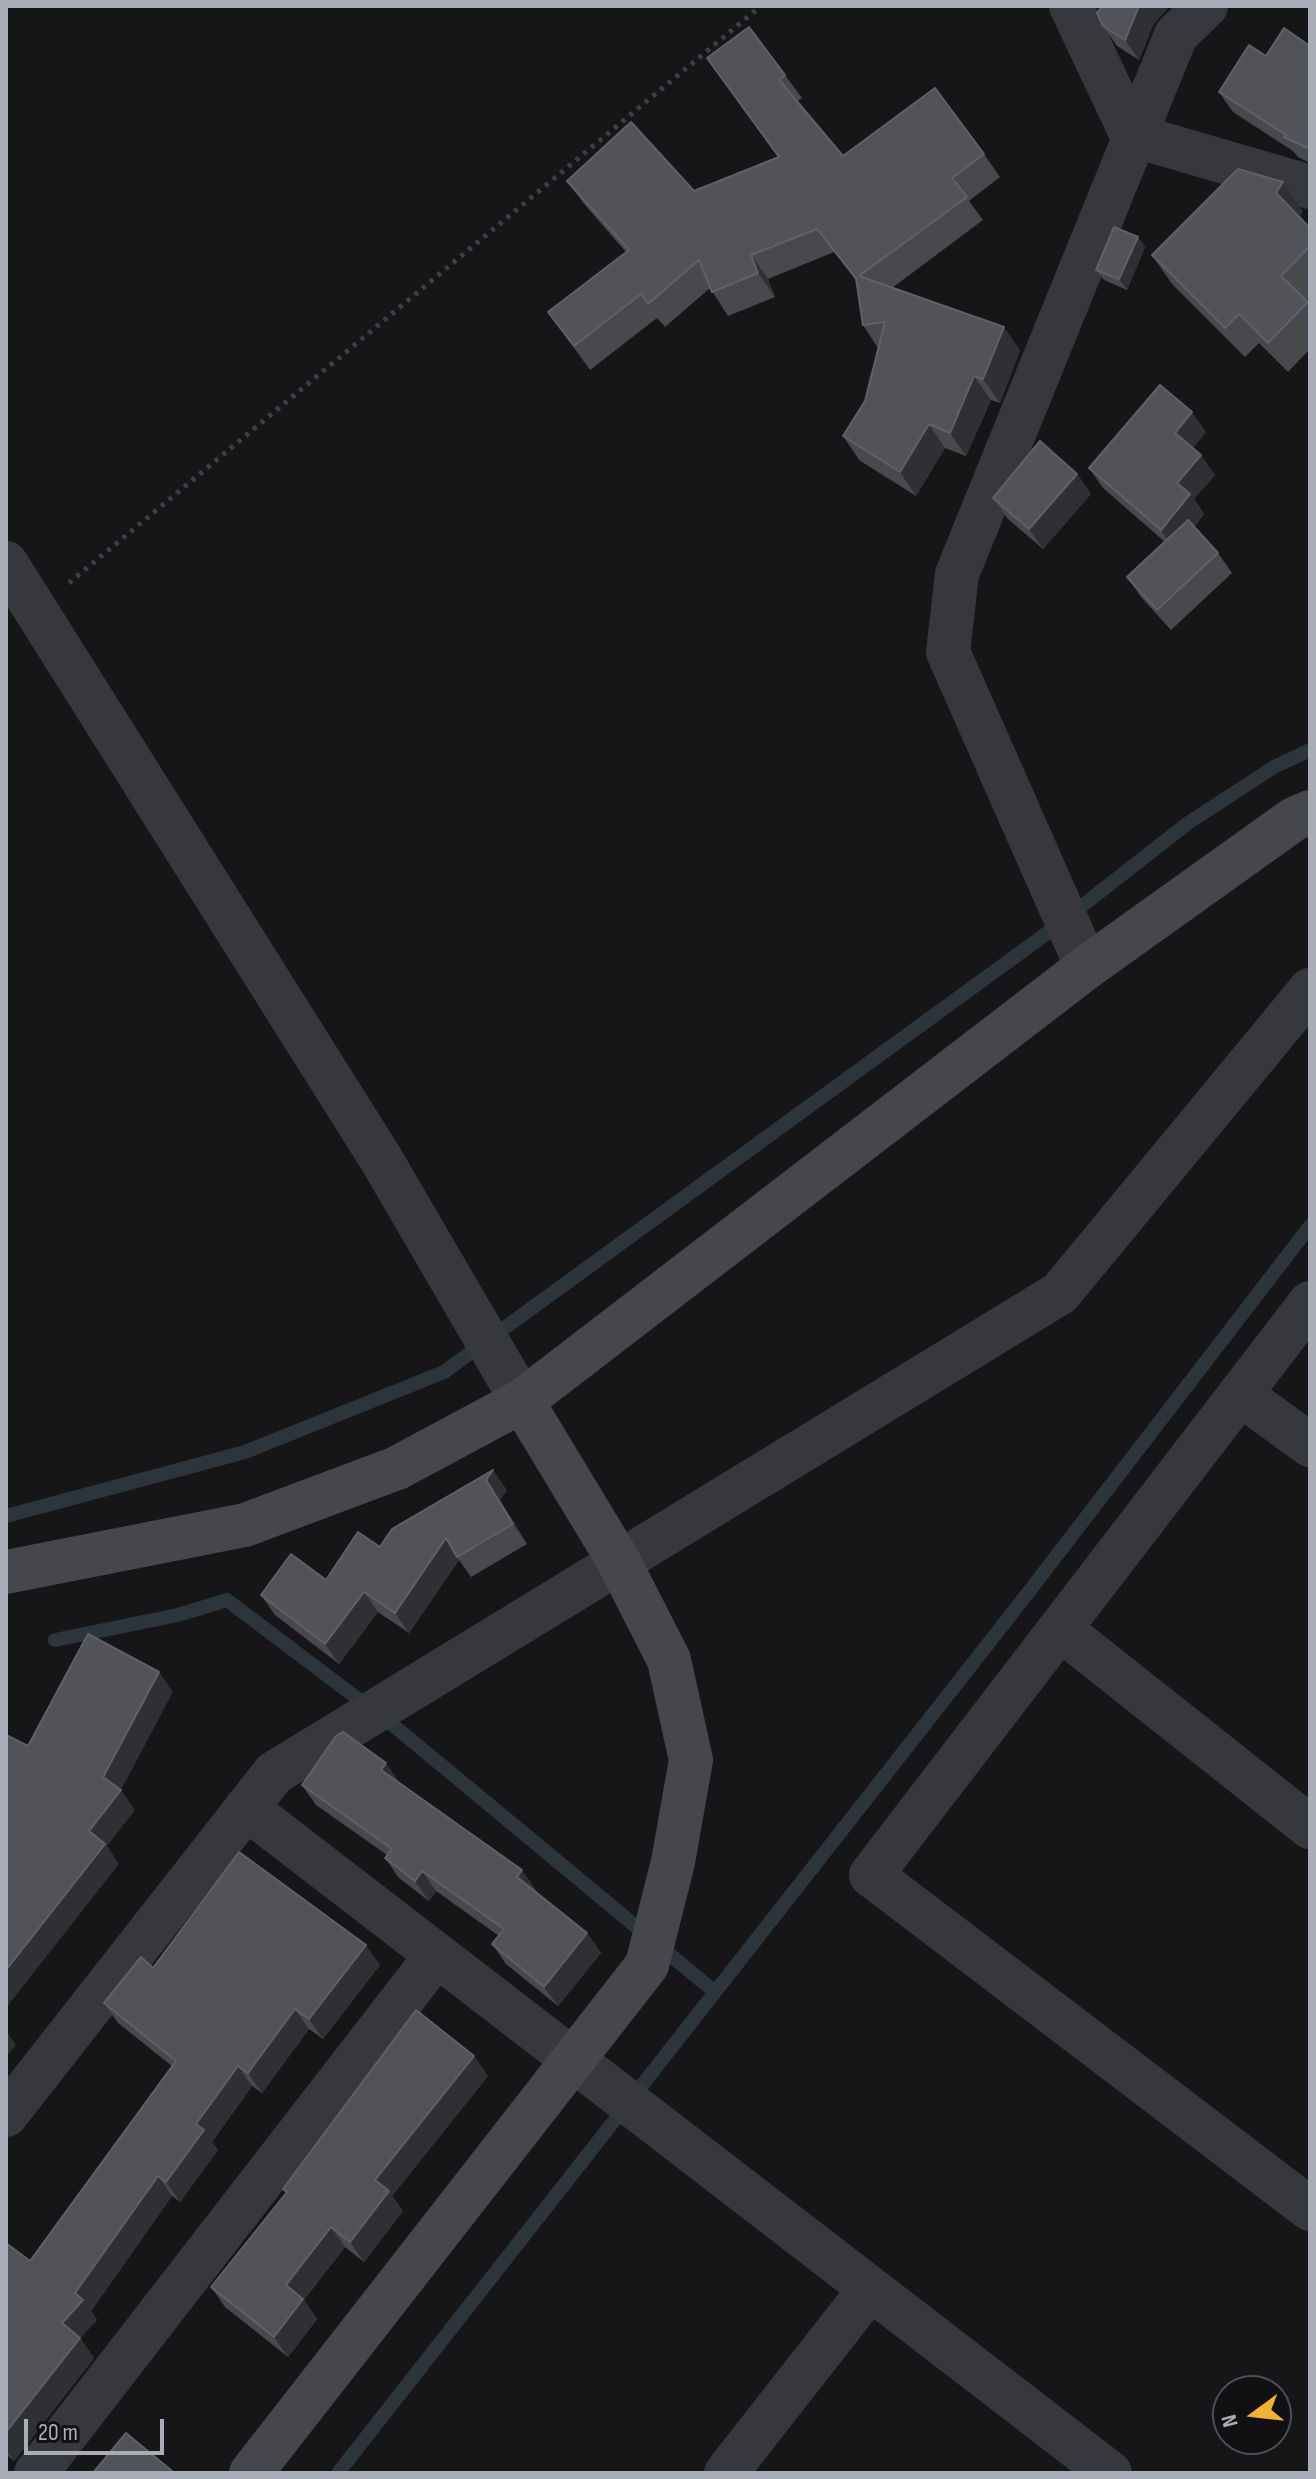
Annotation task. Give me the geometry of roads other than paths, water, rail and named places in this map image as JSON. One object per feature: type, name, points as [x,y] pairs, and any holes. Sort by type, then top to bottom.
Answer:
[{"type":"street","points":[[1071,6],[1132,135],[1310,187]]},
{"type":"street","points":[[1087,967],[948,652],[957,574],[1132,135],[1176,35],[1206,6]]},
{"type":"street","points":[[6,563],[21,620],[381,1159],[618,1560],[669,1660],[691,1760],[673,1862],[647,1965],[251,2473]]},
{"type":"street","points":[[6,1572],[245,1525],[397,1468],[522,1401],[1087,967],[1294,819],[1310,812]]},
{"type":"street","points":[[6,2115],[274,1773],[618,1560],[1060,1293],[1310,990]]},
{"type":"street","points":[[1310,1303],[871,1875],[1310,2209]]},
{"type":"street","points":[[1240,1394],[1310,1445]]},
{"type":"street","points":[[1060,1629],[1310,1827]]},
{"type":"street","points":[[246,1808],[870,2289],[1086,2466]]},
{"type":"street","points":[[36,2473],[436,1956]]},
{"type":"street","points":[[726,2473],[870,2289]]},
{"type":"waterway","points":[[6,1516],[245,1452],[444,1372],[1050,931],[1188,823],[1274,767],[1310,750]]},
{"type":"waterway","points":[[338,2473],[1024,1598],[1310,1226]]},
{"type":"waterway","points":[[55,1640],[178,1615],[227,1600],[399,1730],[715,1992]]}]
